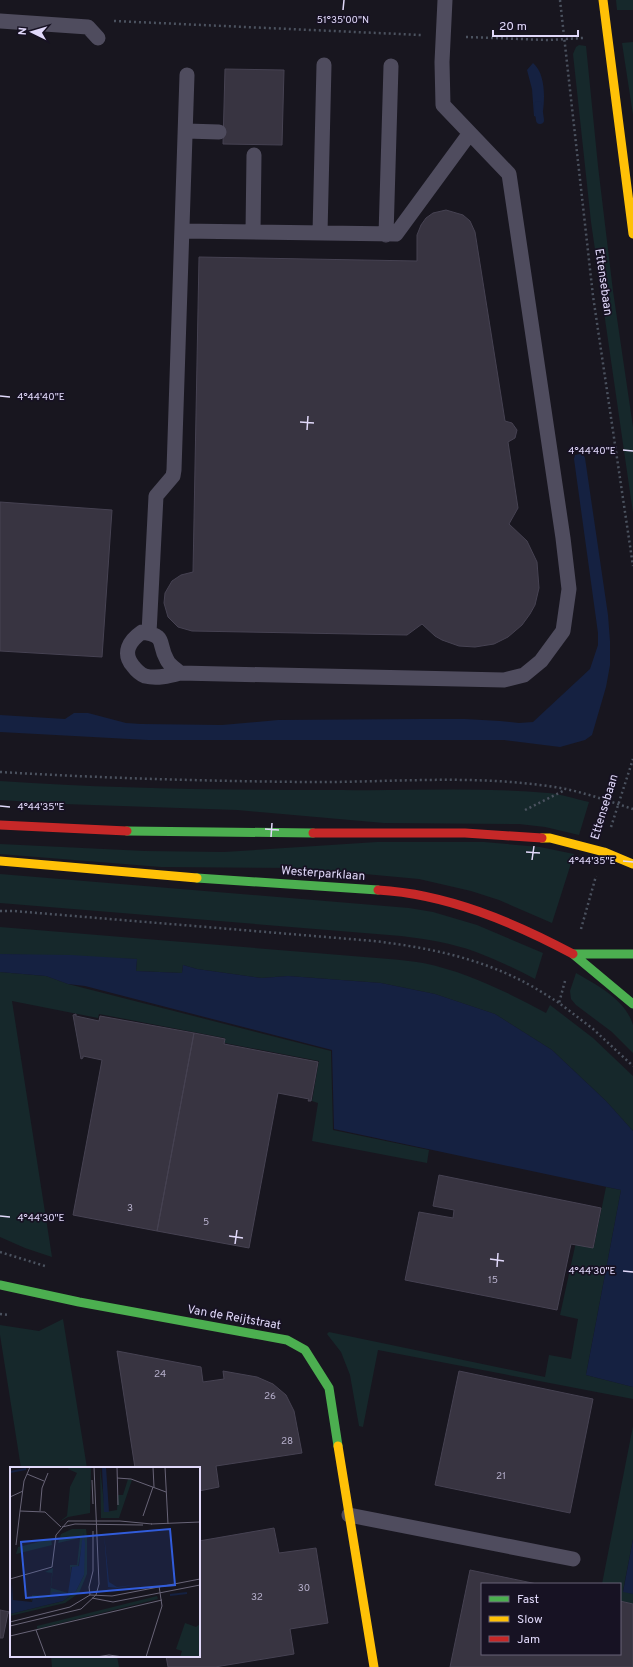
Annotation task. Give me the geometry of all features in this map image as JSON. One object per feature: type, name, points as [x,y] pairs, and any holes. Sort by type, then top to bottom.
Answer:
[{"type":"main road","points":[[604,0],[633,234]]},
{"type":"main road","points":[[0,826],[151,832],[374,834],[465,832],[550,838],[604,852],[633,864]]},
{"type":"main road","points":[[620,858],[633,856]]},
{"type":"main road","name":"Westerparklaan","points":[[0,860],[195,878],[395,891],[457,904],[534,933],[573,954],[633,954]]},
{"type":"main road","points":[[573,954],[633,1004]]},
{"type":"main road","name":"Van de Reijtstraat","points":[[0,1285],[86,1304],[287,1340],[305,1350],[329,1388],[374,1667]]},
{"type":"lane","points":[[180,674],[167,660],[162,642],[156,636],[142,632],[132,639],[128,646],[127,656],[131,664],[136,670],[144,675],[156,677],[180,674],[504,680],[524,675],[541,661],[563,631],[569,589],[563,538],[509,174],[443,105],[443,36],[445,0]]},
{"type":"lane","points":[[0,21],[32,29],[93,32]]},
{"type":"lane","points":[[320,234],[324,65]]},
{"type":"lane","points":[[386,234],[391,66]]},
{"type":"lane","points":[[149,633],[156,496],[173,476],[174,470],[187,75]]},
{"type":"lane","points":[[186,131],[220,132]]},
{"type":"lane","points":[[182,231],[396,234],[470,133]]},
{"type":"lane","points":[[253,232],[254,155]]},
{"type":"lane","points":[[349,1515],[573,1560]]},
{"type":"path","name":"Ettensebaan","points":[[560,0],[592,296],[633,566]]},
{"type":"path","points":[[93,32],[114,21],[443,36],[548,40],[564,39]]},
{"type":"path","name":"Ettensebaan","points":[[559,1003],[618,804],[633,759]]},
{"type":"path","points":[[0,772],[113,779],[305,782],[471,780],[537,785],[566,789],[633,809]]},
{"type":"path","points":[[0,911],[366,940],[413,946],[459,956],[491,967],[516,978],[559,1003],[592,1028],[633,1066]]},
{"type":"shaded area","points":[[616,0],[633,0],[633,10],[617,10]]},
{"type":"shaded area","points":[[633,42],[633,115],[622,43]]},
{"type":"shaded area","points":[[579,45],[586,46],[598,166],[613,291],[633,427],[633,513],[591,222],[573,54],[576,47]]},
{"type":"shaded area","points":[[0,781],[86,786],[171,788],[299,790],[496,790],[563,795],[589,802],[579,835],[545,827],[519,824],[384,823],[237,810],[64,804],[0,800]]},
{"type":"shaded area","points":[[377,842],[484,842],[540,847],[574,854],[552,923],[499,900],[471,891],[419,879],[299,868],[161,867],[0,854],[0,844],[145,851],[224,852]]},
{"type":"shaded area","points":[[0,874],[409,908],[433,912],[477,925],[543,953],[535,979],[476,952],[420,938],[0,903]]},
{"type":"shaded area","points":[[0,927],[402,960],[423,963],[471,977],[502,990],[546,1013],[550,1005],[593,1038],[633,1076],[633,1131],[606,1101],[552,1050],[495,1014],[435,994],[381,983],[288,976],[262,978],[197,969],[183,965],[182,973],[136,971],[137,959],[0,954]]},
{"type":"shaded area","points":[[0,972],[46,976],[68,984],[331,1051],[333,1130],[429,1150],[427,1163],[312,1141],[318,1103],[312,1101],[319,1061],[225,1043],[225,1038],[99,1014],[98,1018],[12,1001],[52,1257],[25,1248],[0,1237]]},
{"type":"shaded area","points":[[576,973],[610,994],[624,1008],[633,1025],[633,1053],[612,1032],[576,1005],[571,999],[570,991]]},
{"type":"shaded area","points":[[606,1187],[621,1190],[586,1375],[633,1387],[633,1399],[378,1350],[363,1427],[359,1426],[350,1375],[341,1352],[327,1334],[329,1332],[545,1377],[549,1355],[571,1359],[578,1319],[560,1315],[576,1242],[594,1246]]},
{"type":"shaded area","points":[[63,1319],[87,1467],[21,1467],[0,1335],[0,1325],[39,1331]]},
{"type":"shaded area","points":[[633,1426],[633,1539],[623,1591],[633,1594],[633,1604],[621,1601],[621,1583],[602,1583]]},
{"type":"shaded area","points":[[51,1657],[117,1657],[119,1667],[52,1667]]},
{"type":"water","points":[[533,63],[540,73],[544,92],[543,111],[537,117],[534,116],[532,89],[527,70]]},
{"type":"water","points":[[583,454],[585,458],[608,615],[610,641],[610,665],[606,687],[592,735],[585,740],[560,747],[504,740],[148,740],[0,732],[0,715],[65,719],[74,713],[88,713],[126,723],[141,724],[222,725],[278,720],[420,719],[465,719],[519,723],[533,722],[590,669],[598,645],[598,633],[574,459],[575,455]]},
{"type":"water","points":[[0,954],[71,955],[137,959],[136,971],[182,973],[183,965],[197,969],[262,978],[288,976],[381,983],[435,994],[495,1014],[552,1050],[606,1101],[633,1131],[633,1387],[586,1375],[621,1190],[334,1129],[332,1050],[85,986],[68,984],[46,976],[0,972]]},
{"type":"water","points":[[633,1539],[633,1594],[623,1592]]},
{"type":"building","points":[[225,69],[284,70],[282,145],[223,144]]},
{"type":"building","points":[[446,210],[463,215],[470,221],[475,232],[505,421],[512,423],[517,430],[515,438],[508,442],[518,508],[509,524],[527,541],[537,562],[539,588],[535,605],[530,614],[522,625],[508,637],[494,644],[475,647],[459,646],[442,640],[435,636],[422,624],[407,635],[192,631],[178,627],[168,617],[164,603],[165,593],[172,581],[181,575],[193,572],[199,257],[417,261],[417,235],[421,225],[426,218],[433,213]]},
{"type":"building","points":[[0,502],[112,510],[102,657],[0,651]]},
{"type":"building","points":[[76,1014],[76,1016],[99,1021],[100,1016],[194,1033],[157,1231],[73,1215],[102,1060],[83,1056],[81,1059],[73,1015]]},
{"type":"building","points":[[194,1033],[225,1039],[224,1044],[318,1062],[311,1101],[308,1101],[309,1099],[278,1093],[249,1248],[157,1231]]},
{"type":"building","points":[[439,1175],[601,1208],[593,1248],[571,1244],[557,1310],[405,1280],[419,1212],[453,1218],[454,1210],[433,1206]]},
{"type":"building","points":[[117,1351],[201,1367],[203,1382],[224,1379],[223,1371],[257,1377],[273,1384],[286,1395],[294,1411],[302,1453],[216,1466],[219,1487],[200,1491],[200,1467],[135,1467]]},
{"type":"building","points":[[459,1371],[593,1399],[570,1513],[435,1485]]},
{"type":"building","points":[[274,1528],[279,1553],[316,1548],[328,1623],[290,1629],[294,1654],[215,1667],[168,1667],[166,1657],[200,1657],[200,1541]]},
{"type":"building","points":[[470,1570],[532,1583],[481,1583],[481,1655],[621,1655],[621,1601],[633,1604],[633,1667],[450,1667]]},
{"type":"building","points":[[0,1610],[10,1612],[8,1613],[3,1638],[0,1638]]},
{"type":"waterway","points":[[538,105],[540,120]]},
{"type":"traffic: fast","points":[[127,831],[313,833]]},
{"type":"traffic: fast","points":[[197,878],[378,890]]},
{"type":"traffic: fast","points":[[573,954],[633,954]]},
{"type":"traffic: fast","points":[[573,954],[633,1004]]},
{"type":"traffic: fast","points":[[0,1285],[79,1302],[287,1340],[305,1350],[329,1388],[338,1446]]},
{"type":"traffic: slow","points":[[603,0],[633,234]]},
{"type":"traffic: slow","points":[[542,838],[550,838],[604,852],[633,864]]},
{"type":"traffic: slow","points":[[0,861],[197,878]]},
{"type":"traffic: slow","points":[[338,1446],[374,1667]]},
{"type":"traffic: jam","points":[[0,825],[127,831]]},
{"type":"traffic: jam","points":[[313,833],[465,833],[542,838]]},
{"type":"traffic: jam","points":[[378,890],[429,897],[479,912],[527,931],[573,954]]}]
